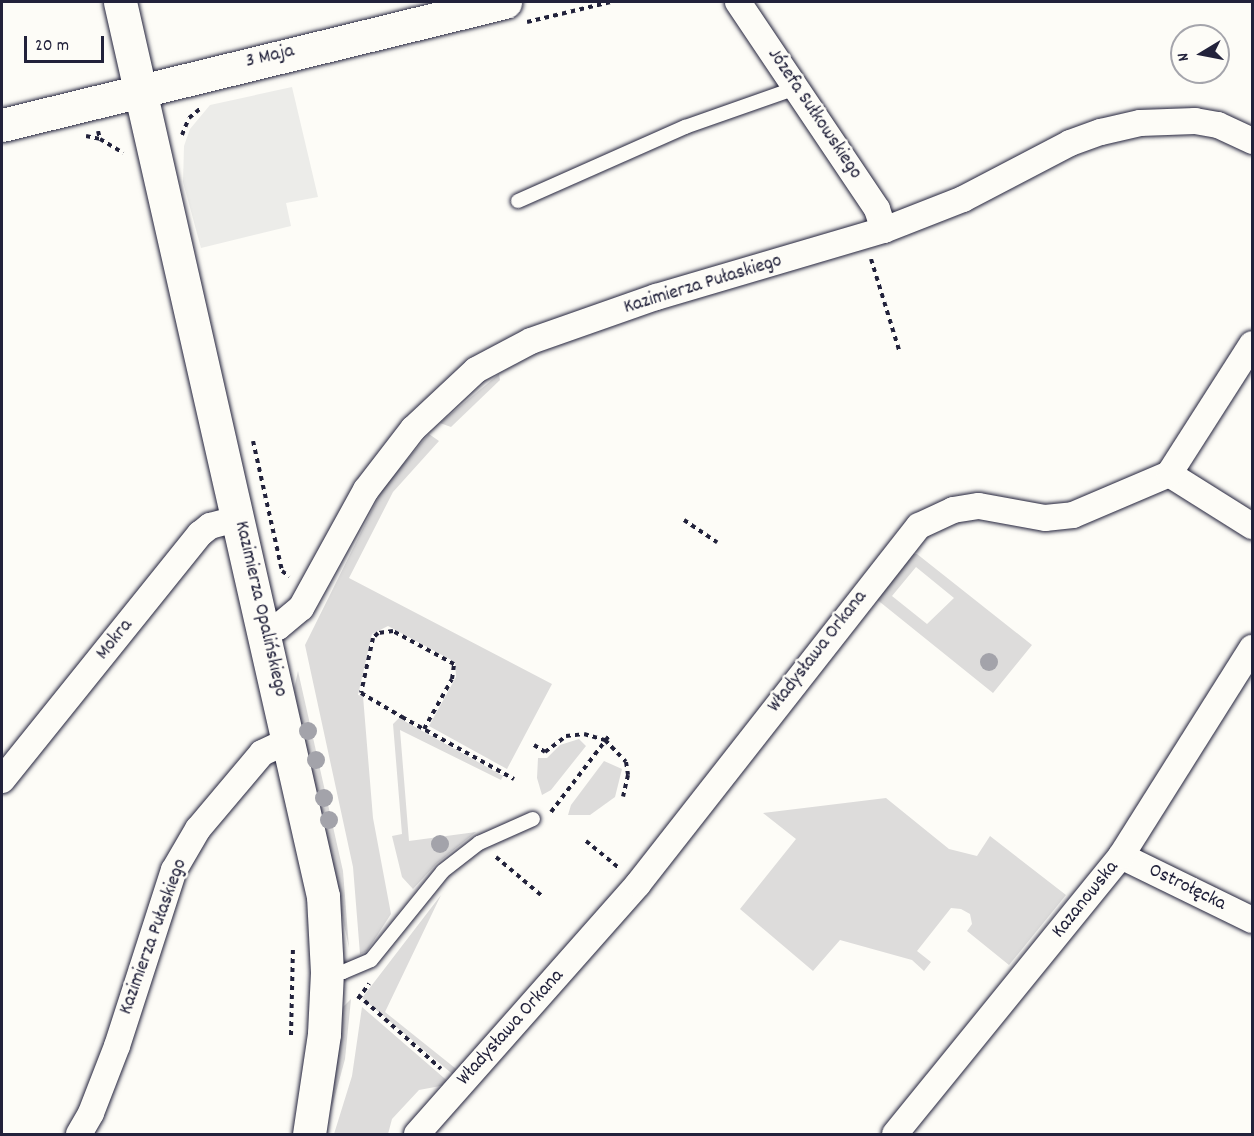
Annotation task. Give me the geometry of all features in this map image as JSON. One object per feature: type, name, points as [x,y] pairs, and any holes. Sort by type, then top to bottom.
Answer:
[{"type":"street","name":"Kazimierza Opalińskiego","points":[[120,2],[240,518],[323,896],[327,972],[320,1072],[309,1134]]},
{"type":"street","name":"Józefa Sułkowskiego","points":[[738,2],[878,209],[873,233]]},
{"type":"street","name":"3 Maja","points":[[2,125],[139,89],[514,12]]},
{"type":"street","name":"Kazimierza Pułaskiego","points":[[265,630],[278,627],[301,608],[381,467],[413,429],[476,370],[531,341],[585,322],[873,233],[963,199],[1070,143],[1101,132],[1140,123],[1195,121],[1218,125],[1252,141]]},
{"type":"street","points":[[1252,344],[1169,474],[1252,526]]},
{"type":"street","name":"Władysława Orkana","points":[[417,1134],[638,884],[919,526],[953,510],[979,506],[1045,518],[1073,515],[1169,474]]},
{"type":"street","name":"Mokra","points":[[2,780],[200,534],[210,526],[240,518]]},
{"type":"street","name":"Kazanowska","points":[[895,1134],[1121,856],[1252,648]]},
{"type":"street","name":"Kazimierza Pułaskiego","points":[[79,1134],[91,1113],[117,1046],[174,870],[198,829],[262,753],[290,740]]},
{"type":"street","name":"Ostrołęcka","points":[[1121,856],[1252,920]]},
{"type":"street","name":"Władysława Orkana","points":[[410,1134],[406,1122],[426,1100],[454,1092]]},
{"type":"lane","points":[[518,201],[685,127],[796,88]]},
{"type":"lane","points":[[327,972],[343,972],[370,960],[442,870],[478,843],[532,819]]},
{"type":"path","points":[[514,12],[611,2]]},
{"type":"path","points":[[179,146],[189,118],[210,103]]},
{"type":"path","points":[[873,233],[900,353]]},
{"type":"path","points":[[252,438],[282,571],[296,578]]},
{"type":"path","points":[[684,520],[717,542]]},
{"type":"path","points":[[424,729],[452,679],[454,664],[393,631],[378,633],[374,638],[361,693],[424,729],[514,779]]},
{"type":"path","points":[[534,745],[545,752],[566,736],[584,734],[607,738],[626,762],[623,796]]},
{"type":"path","points":[[552,809],[607,738]]},
{"type":"path","points":[[586,841],[602,854]]},
{"type":"path","points":[[487,850],[542,896]]},
{"type":"path","points":[[291,1043],[293,941]]},
{"type":"path","points":[[357,1006],[358,999],[375,976]]},
{"type":"path","points":[[358,999],[454,1092]]},
{"type":"shaded area","points":[[292,87],[318,197],[286,203],[291,226],[201,248],[183,182],[184,146],[190,129],[210,105]]},
{"type":"shaded area","points":[[499,374],[500,380],[451,427],[440,423]]},
{"type":"shaded area","points":[[429,434],[439,441],[393,492],[349,578],[552,684],[507,769],[429,726],[456,677],[455,662],[388,626],[372,634],[358,695],[363,696],[373,818],[391,914],[367,951],[360,954],[353,867],[305,645],[383,488]]},
{"type":"shaded area","points":[[911,554],[917,554],[1032,645],[993,693],[875,598]],"holes":[[[916,567],[954,598],[927,624],[892,596]]]},
{"type":"shaded area","points":[[298,671],[343,871],[349,948],[294,689]]},
{"type":"shaded area","points":[[399,718],[503,776],[501,780],[400,730],[409,841],[476,832],[436,864],[413,889],[402,877],[392,836],[402,834],[393,724]]},
{"type":"shaded area","points":[[579,739],[586,746],[551,790],[542,795],[537,778],[538,758],[547,758],[560,745]]},
{"type":"shaded area","points":[[604,761],[622,769],[615,797],[590,815],[568,815],[571,805]]},
{"type":"shaded area","points":[[886,798],[949,849],[977,856],[990,836],[1066,895],[1009,965],[967,931],[972,924],[970,914],[961,909],[951,908],[917,951],[931,962],[924,971],[912,960],[840,940],[813,971],[740,909],[796,839],[763,813]]},
{"type":"shaded area","points":[[441,895],[385,1012],[460,1072],[456,1077],[362,998]]},
{"type":"shaded area","points":[[351,999],[345,1059],[331,1111],[340,1021],[343,1007]]},
{"type":"shaded area","points":[[362,1007],[451,1084],[419,1090],[392,1119],[388,1134],[334,1134],[352,1076]]}]
